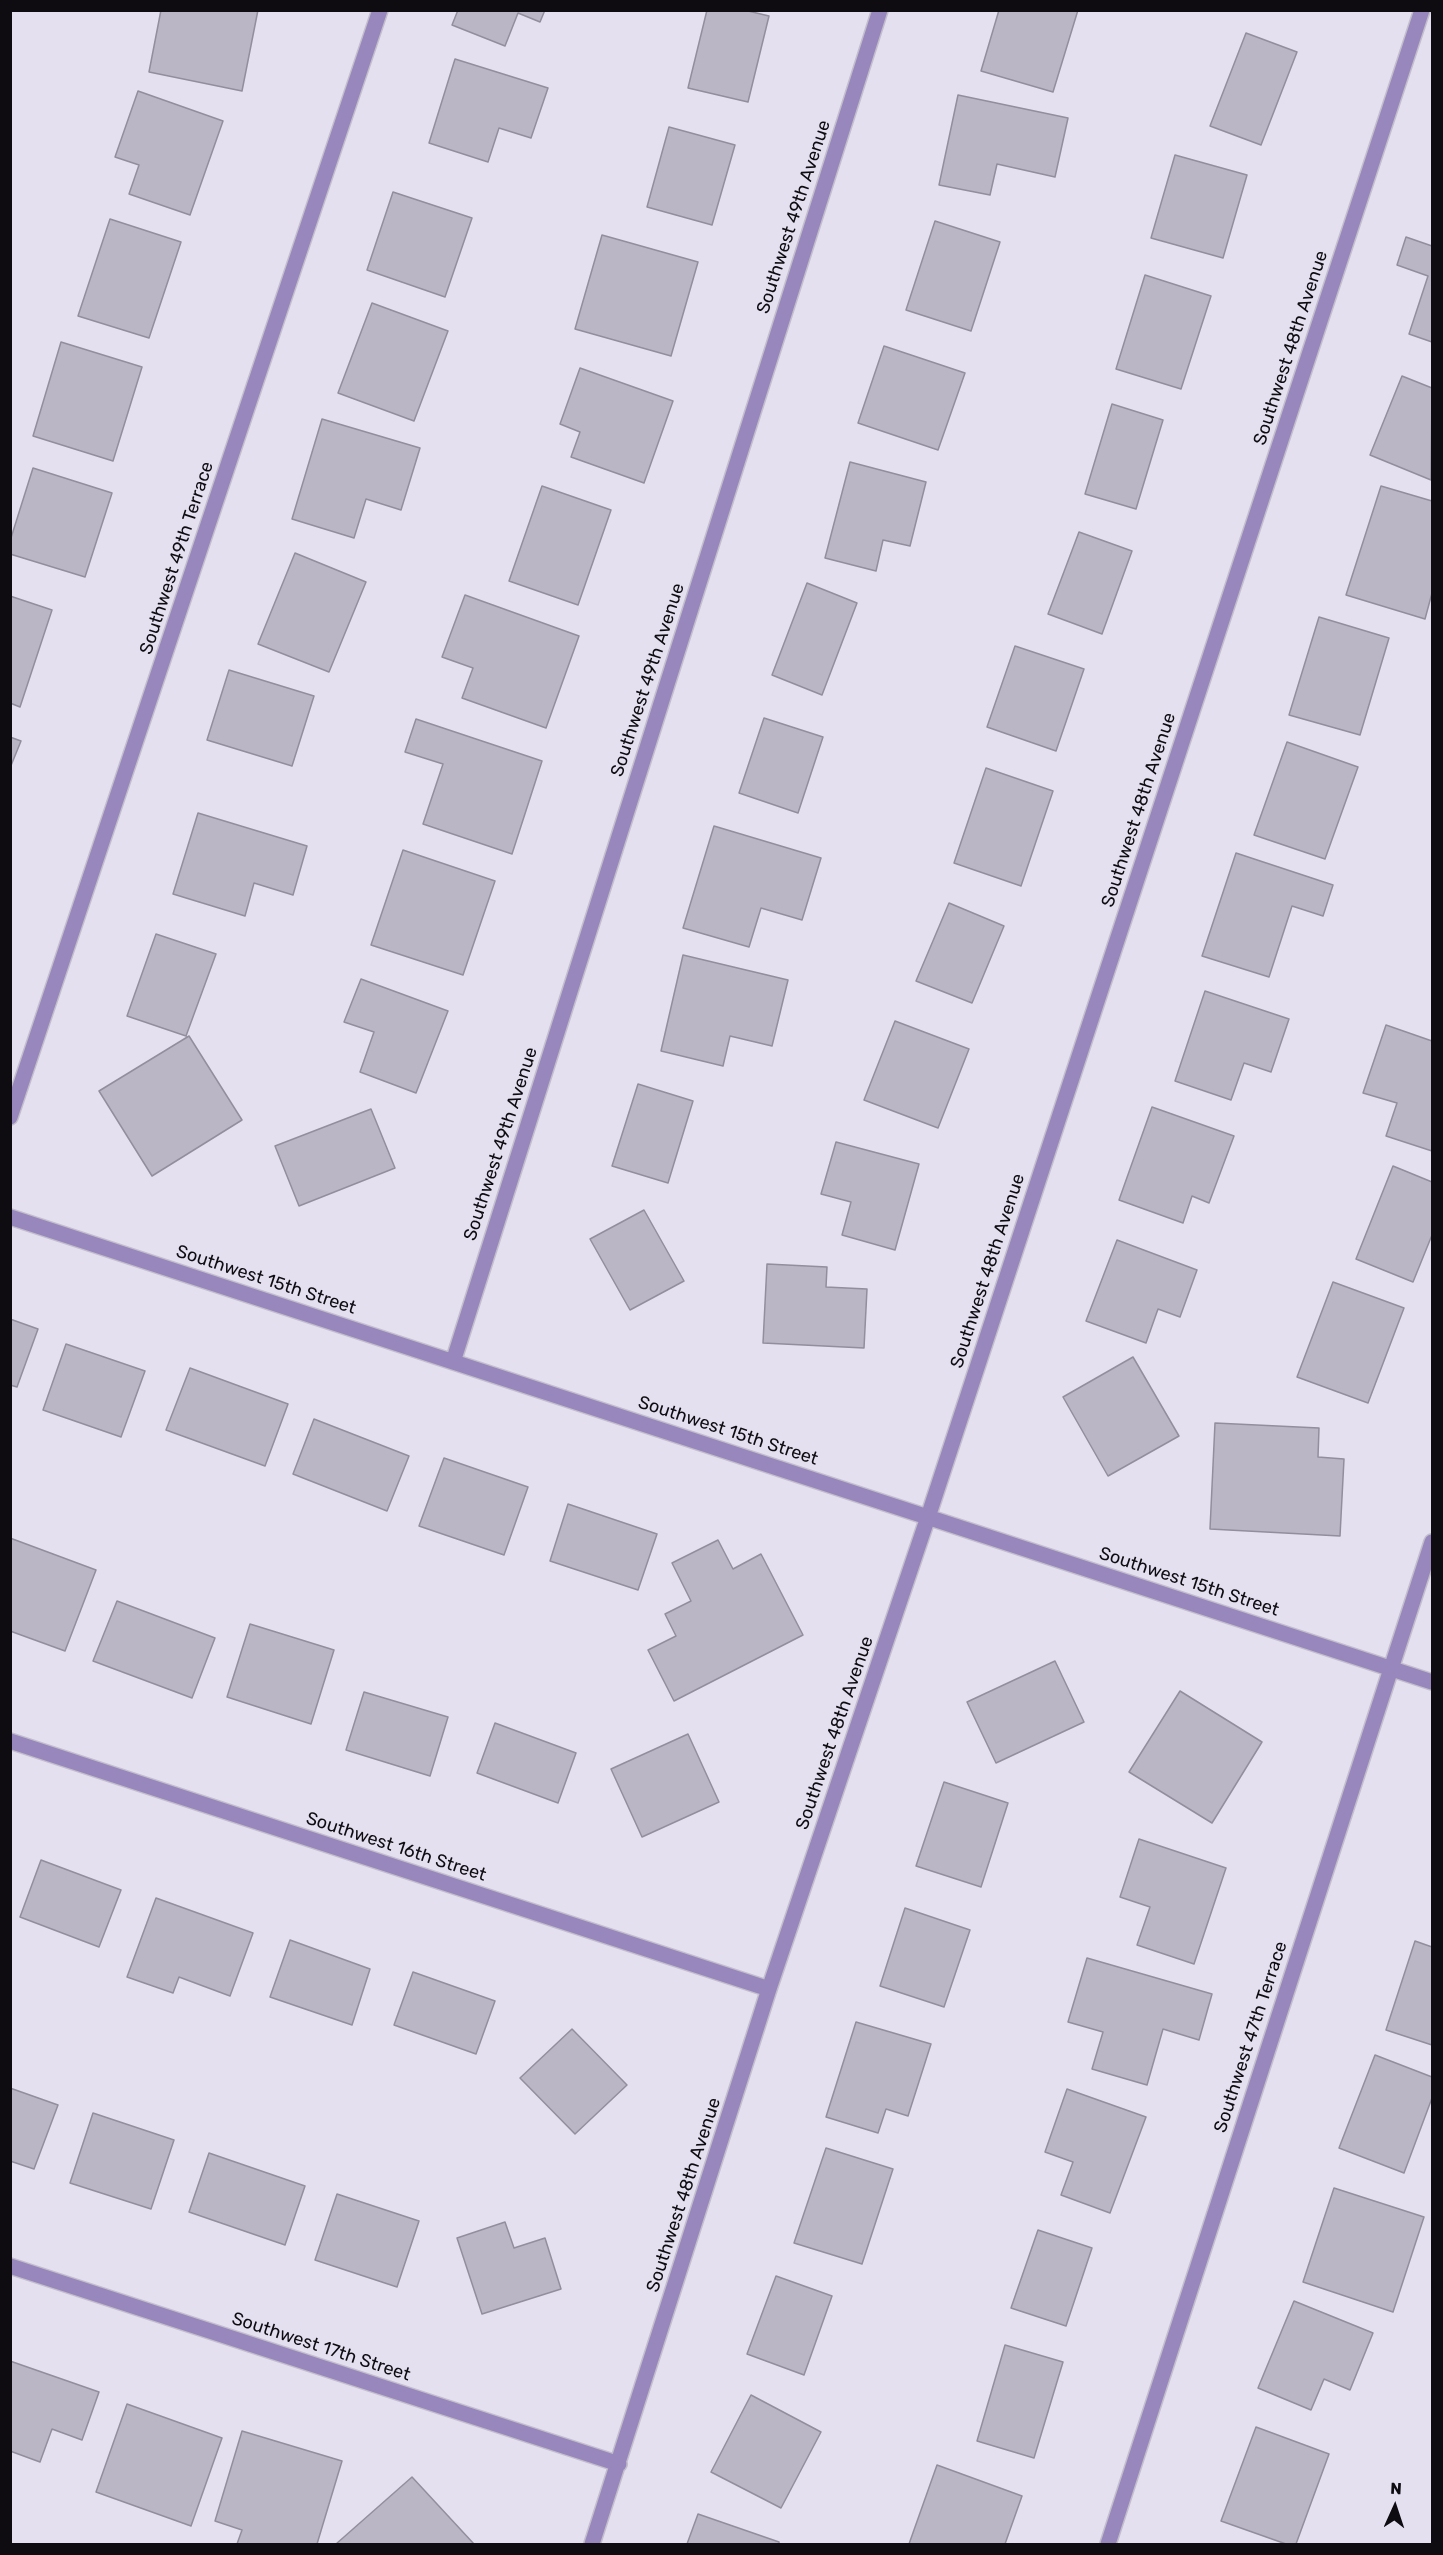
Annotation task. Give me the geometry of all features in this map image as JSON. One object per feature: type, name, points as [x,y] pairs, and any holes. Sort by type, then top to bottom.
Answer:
[{"type":"street","name":"Southwest 49th Terrace","points":[[10,1117],[381,10]]},
{"type":"street","name":"Southwest 49th Avenue","points":[[453,1362],[880,10]]},
{"type":"street","name":"Southwest 48th Avenue","points":[[592,2544],[769,1989],[928,1517],[1422,10]]},
{"type":"street","name":"Southwest 15th Street","points":[[10,1217],[1432,1682]]},
{"type":"street","name":"Southwest 47th Terrace","points":[[1108,2544],[1432,1542]]},
{"type":"street","name":"Southwest 16th Street","points":[[10,1741],[769,1989]]},
{"type":"street","name":"Southwest 17th Street","points":[[10,2266],[619,2464]]},
{"type":"building","points":[[161,10],[258,10],[242,91],[149,72]]},
{"type":"building","points":[[458,10],[545,10],[540,22],[518,13],[505,46],[452,25]]},
{"type":"building","points":[[707,10],[744,10],[769,16],[748,102],[688,88]]},
{"type":"building","points":[[999,10],[1078,10],[1053,92],[981,71]]},
{"type":"building","points":[[1246,33],[1297,52],[1261,145],[1210,126]]},
{"type":"building","points":[[455,59],[548,88],[531,138],[499,128],[488,162],[429,143]]},
{"type":"building","points":[[138,91],[223,121],[190,215],[129,194],[139,165],[115,157]]},
{"type":"building","points":[[958,95],[1068,118],[1055,177],[997,164],[990,195],[939,185]]},
{"type":"building","points":[[669,127],[735,145],[712,225],[647,207]]},
{"type":"building","points":[[1175,155],[1247,175],[1223,258],[1151,238]]},
{"type":"building","points":[[393,192],[472,218],[445,297],[367,270]]},
{"type":"building","points":[[110,219],[181,242],[149,338],[78,316]]},
{"type":"building","points":[[935,221],[1000,242],[971,331],[906,310]]},
{"type":"building","points":[[602,235],[698,262],[671,356],[575,329]]},
{"type":"building","points":[[1406,237],[1432,246],[1432,342],[1409,334],[1428,276],[1397,265]]},
{"type":"building","points":[[1145,275],[1211,296],[1181,389],[1116,369]]},
{"type":"building","points":[[372,303],[448,331],[414,421],[338,393]]},
{"type":"building","points":[[61,342],[142,367],[113,461],[33,436]]},
{"type":"building","points":[[884,346],[965,373],[938,450],[858,423]]},
{"type":"building","points":[[580,368],[673,401],[644,483],[571,457],[580,432],[560,424]]},
{"type":"building","points":[[1402,376],[1432,388],[1431,480],[1370,455]]},
{"type":"building","points":[[1112,404],[1163,420],[1136,509],[1085,494]]},
{"type":"building","points":[[322,419],[420,448],[401,510],[366,499],[354,538],[292,519]]},
{"type":"building","points":[[850,462],[926,482],[910,546],[883,540],[876,571],[825,558]]},
{"type":"building","points":[[33,468],[112,493],[85,577],[10,554],[10,541]]},
{"type":"building","points":[[542,486],[611,510],[578,605],[509,581]]},
{"type":"building","points":[[1381,486],[1432,501],[1432,593],[1425,619],[1346,595]]},
{"type":"building","points":[[1079,532],[1132,551],[1102,634],[1048,614]]},
{"type":"building","points":[[295,553],[366,582],[329,672],[258,644]]},
{"type":"building","points":[[807,583],[857,603],[822,695],[772,675]]},
{"type":"building","points":[[465,595],[579,636],[546,728],[462,698],[473,668],[442,657]]},
{"type":"building","points":[[10,596],[52,610],[20,707],[10,703]]},
{"type":"building","points":[[1319,617],[1389,638],[1360,735],[1289,715]]},
{"type":"building","points":[[1015,646],[1084,669],[1056,751],[987,727]]},
{"type":"building","points":[[229,670],[314,696],[292,766],[207,740]]},
{"type":"building","points":[[764,718],[823,737],[798,813],[739,793]]},
{"type":"building","points":[[416,719],[542,761],[512,854],[423,824],[443,764],[405,752]]},
{"type":"building","points":[[10,737],[21,741],[10,768]]},
{"type":"building","points":[[1287,742],[1358,767],[1325,859],[1254,835]]},
{"type":"building","points":[[986,768],[1053,791],[1021,886],[954,863]]},
{"type":"building","points":[[198,813],[307,846],[293,895],[254,883],[245,916],[173,894]]},
{"type":"building","points":[[714,826],[821,858],[802,920],[761,908],[749,947],[683,928]]},
{"type":"building","points":[[403,850],[495,881],[463,975],[371,945]]},
{"type":"building","points":[[1236,853],[1333,885],[1323,916],[1292,906],[1269,977],[1202,956]]},
{"type":"building","points":[[949,903],[1004,926],[972,1003],[916,981]]},
{"type":"building","points":[[156,934],[216,954],[186,1036],[127,1016]]},
{"type":"building","points":[[683,955],[788,980],[772,1046],[730,1036],[723,1066],[661,1051]]},
{"type":"building","points":[[361,979],[448,1011],[416,1093],[360,1072],[374,1032],[344,1022]]},
{"type":"building","points":[[1205,991],[1289,1019],[1271,1072],[1244,1063],[1231,1100],[1175,1081]]},
{"type":"building","points":[[895,1021],[969,1049],[938,1128],[864,1100]]},
{"type":"building","points":[[1386,1025],[1432,1041],[1432,1151],[1386,1136],[1397,1103],[1363,1093]]},
{"type":"building","points":[[189,1036],[242,1120],[152,1176],[99,1091]]},
{"type":"building","points":[[638,1084],[693,1101],[668,1183],[612,1166]]},
{"type":"building","points":[[1152,1107],[1234,1136],[1209,1203],[1192,1196],[1183,1223],[1119,1200]]},
{"type":"building","points":[[371,1109],[395,1168],[299,1206],[275,1146]]},
{"type":"building","points":[[836,1142],[919,1164],[895,1250],[842,1235],[851,1202],[821,1194]]},
{"type":"building","points":[[1393,1166],[1432,1182],[1432,1235],[1413,1282],[1356,1259]]},
{"type":"building","points":[[644,1210],[684,1281],[630,1310],[590,1239]]},
{"type":"building","points":[[1117,1240],[1197,1270],[1180,1317],[1158,1309],[1146,1343],[1086,1321]]},
{"type":"building","points":[[767,1264],[827,1267],[826,1287],[867,1289],[864,1348],[763,1343]]},
{"type":"building","points":[[1333,1282],[1404,1308],[1368,1403],[1297,1377]]},
{"type":"building","points":[[10,1319],[38,1329],[17,1387],[10,1385]]},
{"type":"building","points":[[66,1344],[145,1371],[121,1437],[43,1410]]},
{"type":"building","points":[[1133,1357],[1179,1436],[1108,1476],[1063,1397]]},
{"type":"building","points":[[190,1368],[288,1404],[265,1466],[166,1430]]},
{"type":"building","points":[[314,1419],[409,1456],[387,1511],[293,1474]]},
{"type":"building","points":[[1215,1423],[1319,1428],[1318,1457],[1344,1459],[1340,1536],[1210,1529]]},
{"type":"building","points":[[444,1458],[528,1487],[504,1555],[419,1526]]},
{"type":"building","points":[[568,1504],[657,1534],[638,1590],[550,1561]]},
{"type":"building","points":[[10,1538],[96,1570],[65,1651],[10,1631]]},
{"type":"building","points":[[718,1540],[733,1569],[761,1554],[803,1635],[674,1701],[648,1650],[676,1636],[665,1614],[691,1601],[672,1563]]},
{"type":"building","points":[[117,1601],[215,1638],[192,1698],[93,1661]]},
{"type":"building","points":[[250,1624],[334,1650],[311,1724],[227,1697]]},
{"type":"building","points":[[1055,1661],[1084,1722],[996,1763],[967,1702]]},
{"type":"building","points":[[1180,1691],[1262,1742],[1212,1823],[1129,1772]]},
{"type":"building","points":[[364,1692],[448,1717],[430,1776],[346,1750]]},
{"type":"building","points":[[495,1723],[576,1753],[558,1803],[477,1773]]},
{"type":"building","points":[[688,1734],[719,1802],[642,1837],[611,1769]]},
{"type":"building","points":[[944,1782],[1008,1803],[981,1887],[916,1866]]},
{"type":"building","points":[[1139,1839],[1226,1868],[1194,1964],[1137,1945],[1150,1907],[1120,1897]]},
{"type":"building","points":[[41,1860],[121,1890],[99,1947],[20,1917]]},
{"type":"building","points":[[156,1898],[253,1933],[230,1996],[179,1977],[173,1993],[127,1977]]},
{"type":"building","points":[[905,1908],[970,1930],[944,2007],[880,1986]]},
{"type":"building","points":[[290,1940],[370,1969],[352,2025],[270,1997]]},
{"type":"building","points":[[1415,1941],[1432,1947],[1432,2045],[1386,2030]]},
{"type":"building","points":[[1087,1958],[1212,1994],[1199,2040],[1163,2029],[1147,2085],[1092,2069],[1103,2032],[1068,2022]]},
{"type":"building","points":[[413,1972],[495,2001],[476,2054],[394,2025]]},
{"type":"building","points":[[856,2022],[931,2044],[908,2116],[886,2109],[878,2133],[826,2117]]},
{"type":"building","points":[[572,2029],[627,2085],[575,2134],[520,2078]]},
{"type":"building","points":[[1375,2055],[1432,2077],[1432,2098],[1404,2173],[1339,2148]]},
{"type":"building","points":[[10,2088],[58,2105],[34,2169],[10,2161]]},
{"type":"building","points":[[1067,2089],[1146,2117],[1110,2213],[1061,2195],[1073,2162],[1045,2152]]},
{"type":"building","points":[[93,2113],[174,2140],[151,2209],[70,2183]]},
{"type":"building","points":[[826,2148],[893,2169],[862,2264],[794,2243]]},
{"type":"building","points":[[209,2153],[305,2186],[285,2245],[189,2212]]},
{"type":"building","points":[[1334,2188],[1424,2217],[1393,2312],[1303,2282]]},
{"type":"building","points":[[337,2194],[419,2221],[397,2287],[315,2260]]},
{"type":"building","points":[[505,2222],[514,2248],[545,2238],[561,2289],[482,2314],[457,2238]]},
{"type":"building","points":[[1038,2230],[1092,2248],[1066,2326],[1011,2308]]},
{"type":"building","points":[[776,2276],[832,2296],[804,2375],[747,2354]]},
{"type":"building","points":[[1294,2301],[1373,2333],[1350,2390],[1324,2379],[1311,2410],[1258,2388]]},
{"type":"building","points":[[1005,2345],[1063,2362],[1034,2458],[977,2441]]},
{"type":"building","points":[[10,2361],[99,2392],[82,2440],[52,2429],[40,2462],[10,2451]]},
{"type":"building","points":[[751,2395],[821,2432],[781,2508],[711,2472]]},
{"type":"building","points":[[127,2404],[222,2438],[191,2526],[96,2492]]},
{"type":"building","points":[[1256,2427],[1329,2454],[1296,2544],[1286,2544],[1221,2521]]},
{"type":"building","points":[[242,2431],[342,2461],[317,2544],[237,2544],[242,2530],[215,2521]]},
{"type":"building","points":[[937,2465],[1022,2496],[1005,2544],[909,2544]]},
{"type":"building","points":[[412,2477],[474,2544],[336,2544]]},
{"type":"building","points":[[698,2514],[779,2542],[779,2544],[687,2544]]}]
